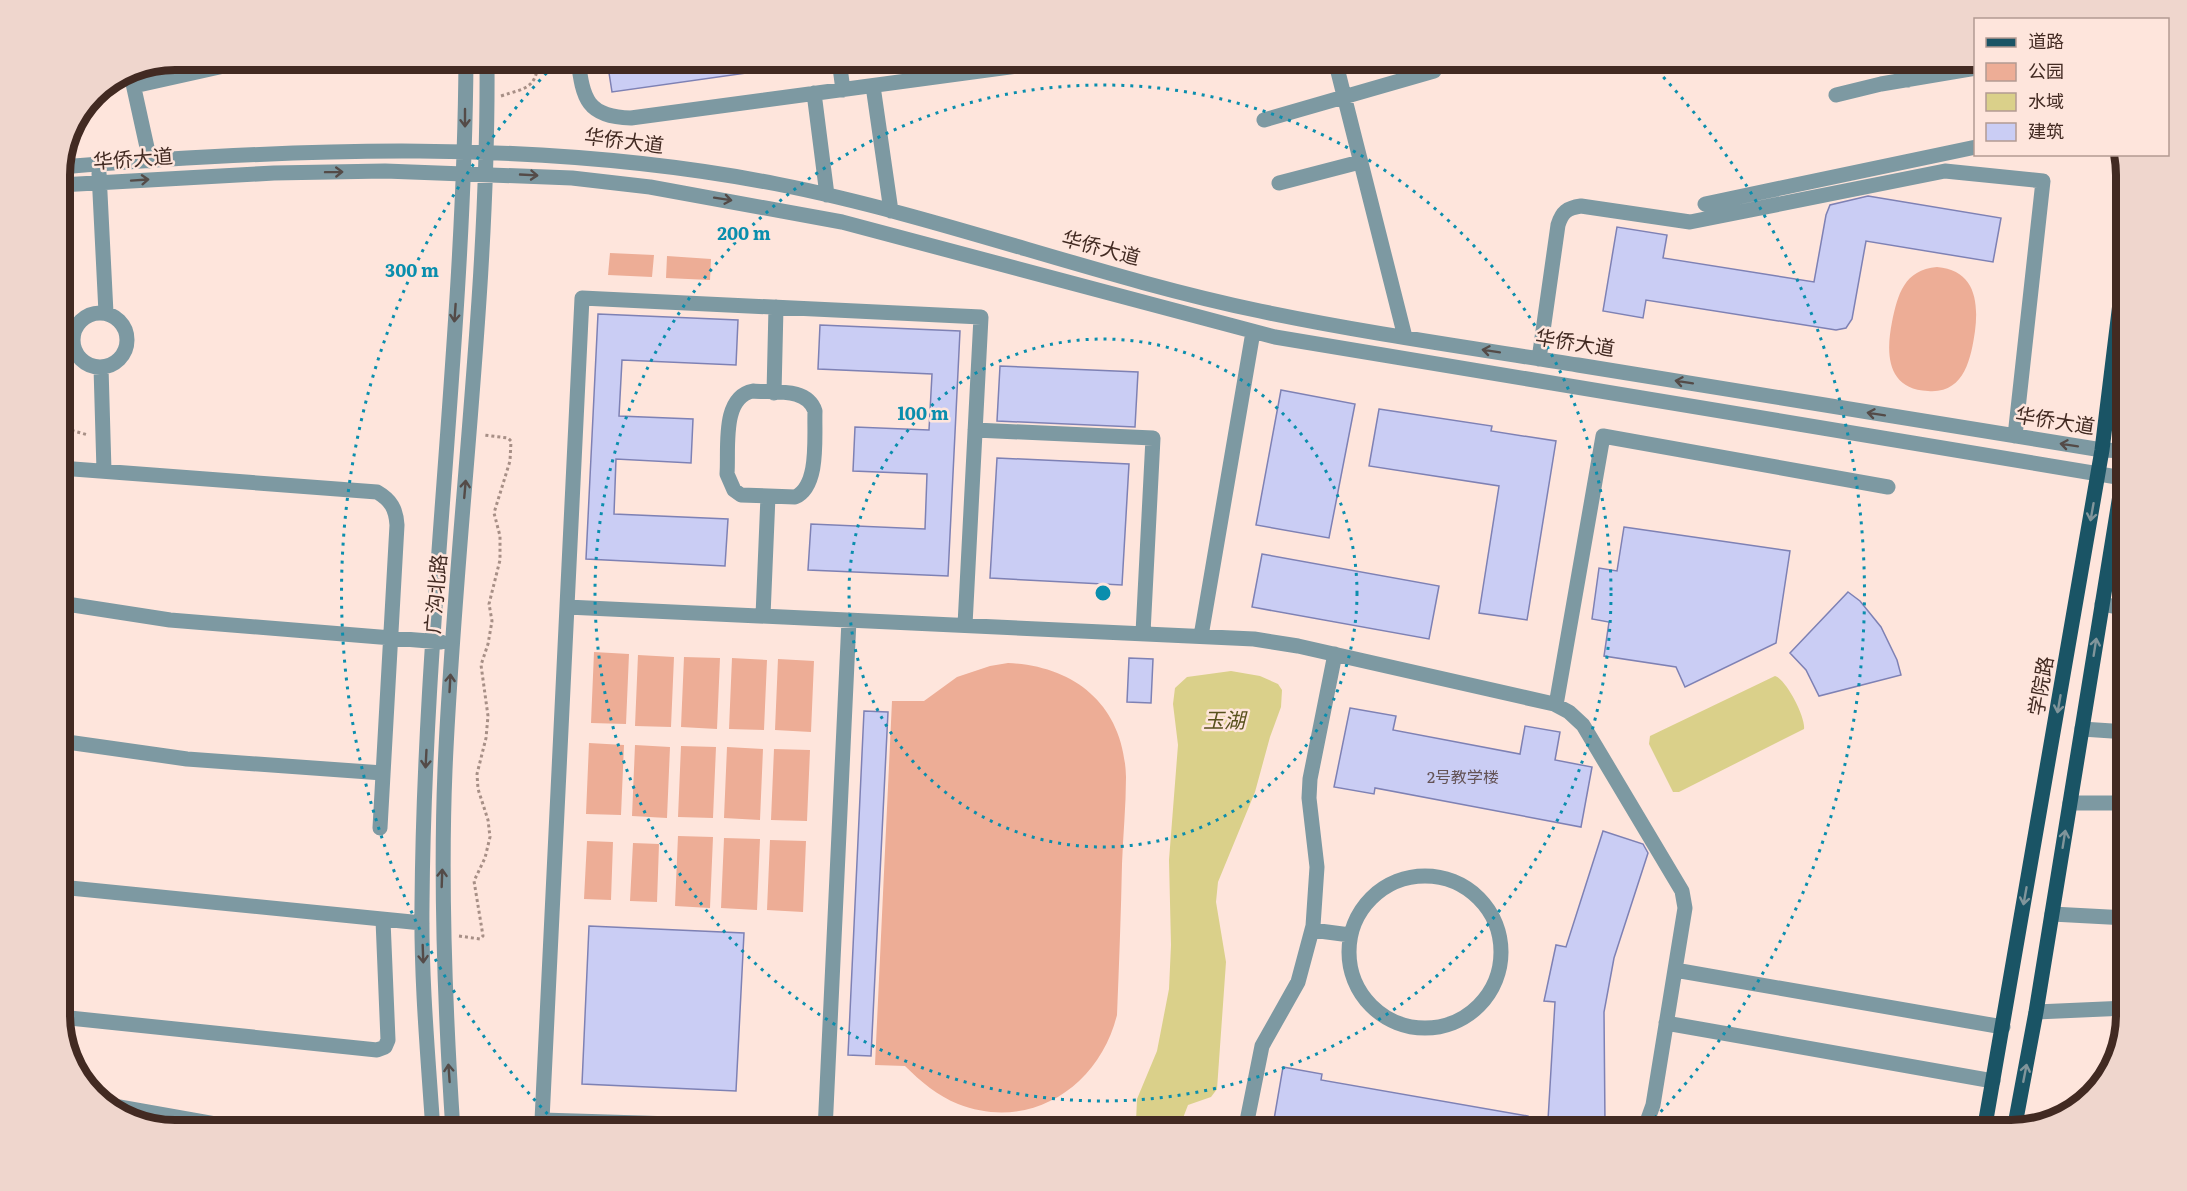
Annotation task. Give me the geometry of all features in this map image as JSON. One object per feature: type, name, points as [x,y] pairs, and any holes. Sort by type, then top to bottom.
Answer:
[{"type":"main road","name":"学院路","points":[[1986,1120],[2098,476],[2116,336]]},
{"type":"main road","points":[[2016,1120],[2036,1012],[2116,520]]},
{"type":"street","points":[[134,86],[206,70]]},
{"type":"street","name":"广沟北路","points":[[432,1120],[422,923],[426,767],[432,641],[464,173],[466,70]]},
{"type":"street","name":"广沟北路","points":[[452,1120],[442,933],[445,770],[487,173],[487,70]]},
{"type":"street","points":[[579,70],[582,90],[589,104],[599,113],[612,118],[631,118],[990,70]]},
{"type":"street","points":[[840,70],[843,90]]},
{"type":"street","points":[[1337,70],[1405,337]]},
{"type":"street","points":[[1906,70],[1908,80]]},
{"type":"street","points":[[1836,95],[1965,70]]},
{"type":"street","points":[[1264,120],[1434,71]]},
{"type":"street","points":[[133,80],[150,161]]},
{"type":"street","points":[[873,86],[891,211]]},
{"type":"street","points":[[814,93],[827,195]]},
{"type":"street","points":[[1706,204],[1974,147]]},
{"type":"street","name":"华侨大道","points":[[71,167],[332,153],[488,152],[550,154],[618,160],[719,174],[827,195],[891,211],[1252,310],[1539,359],[2116,451]]},
{"type":"street","points":[[1279,183],[1360,162]]},
{"type":"street","points":[[99,164],[106,313]]},
{"type":"street","points":[[1539,359],[1558,225],[1565,210],[1572,207],[1581,206],[1690,222],[1932,173],[1958,171],[2043,182],[2014,436]]},
{"type":"street","name":"华侨大道","points":[[71,184],[274,173],[487,173],[628,184],[781,208],[842,222],[1253,332],[1381,356],[2116,477]]},
{"type":"street","points":[[543,1120],[582,298],[981,317],[965,625]]},
{"type":"street","points":[[774,393],[776,307]]},
{"type":"street","points":[[71,326],[88,315],[106,313],[121,323],[127,340],[121,357],[114,363],[101,367],[88,364],[75,352],[71,332]]},
{"type":"street","points":[[1201,636],[1253,332]]},
{"type":"street","points":[[101,367],[104,471]]},
{"type":"street","points":[[744,393],[774,393],[806,398],[815,411],[811,480],[808,487],[795,497],[741,495],[734,490],[727,474],[732,407],[744,393]]},
{"type":"street","points":[[975,430],[1153,438],[1143,633]]},
{"type":"street","points":[[1556,705],[1603,436],[1888,487]]},
{"type":"street","points":[[71,469],[377,492],[389,499],[396,512],[397,525],[380,828]]},
{"type":"street","points":[[763,616],[768,496]]},
{"type":"street","points":[[2102,604],[2116,607]]},
{"type":"street","points":[[71,605],[170,620],[453,642]]},
{"type":"street","points":[[567,607],[1254,639],[1335,654],[1556,705],[1569,712],[1582,725],[1682,891],[1685,908],[1653,1105],[1647,1120]]},
{"type":"street","points":[[825,1120],[849,620]]},
{"type":"street","points":[[1247,1120],[1262,1047],[1298,982],[1312,930],[1317,867],[1309,798],[1310,778],[1335,654]]},
{"type":"street","points":[[2082,729],[2116,731]]},
{"type":"street","points":[[71,743],[187,759],[383,772]]},
{"type":"street","points":[[2070,803],[2116,803]]},
{"type":"street","points":[[1423,875],[1448,879],[1470,890],[1482,902],[1499,930],[1502,955],[1496,980],[1483,1002],[1463,1018],[1440,1028],[1414,1028],[1390,1021],[1376,1011],[1355,985],[1348,960],[1350,935],[1359,912],[1376,893],[1398,880],[1423,875]]},
{"type":"street","points":[[71,888],[422,923]]},
{"type":"street","points":[[2052,914],[2116,917]]},
{"type":"street","points":[[71,1018],[377,1050],[385,1047],[388,1040],[383,920]]},
{"type":"street","points":[[1312,930],[1350,935]]},
{"type":"street","points":[[1675,970],[2003,1027]]},
{"type":"street","points":[[2036,1012],[2116,1008]]},
{"type":"street","points":[[1666,1023],[1993,1081]]},
{"type":"street","points":[[126,1108],[193,1120]]},
{"type":"path","points":[[488,100],[530,86],[537,70]]},
{"type":"path","points":[[71,354],[75,352]]},
{"type":"path","points":[[71,430],[104,439]]},
{"type":"path","points":[[442,933],[480,939],[483,936],[474,881],[486,858],[490,837],[488,820],[478,789],[477,774],[486,738],[488,716],[481,665],[488,644],[492,621],[489,604],[500,560],[500,536],[494,513],[510,461],[511,441],[500,435],[469,435]]},
{"type":"green space","points":[[610,253],[654,255],[652,277],[608,275]]},
{"type":"green space","points":[[667,256],[711,259],[710,280],[666,278]]},
{"type":"green space","points":[[1937,267],[1949,269],[1966,280],[1974,298],[1976,319],[1971,353],[1964,373],[1950,387],[1928,391],[1914,389],[1904,384],[1897,376],[1892,367],[1889,345],[1894,312],[1904,285],[1917,273]]},
{"type":"green space","points":[[594,652],[629,654],[626,724],[591,723]]},
{"type":"green space","points":[[638,655],[674,657],[671,727],[635,726]]},
{"type":"green space","points":[[684,657],[720,658],[717,729],[681,727]]},
{"type":"green space","points":[[732,658],[767,660],[764,730],[729,729]]},
{"type":"green space","points":[[778,659],[814,661],[811,732],[775,730]]},
{"type":"green space","points":[[1008,663],[1055,672],[1092,694],[1106,711],[1116,730],[1123,752],[1126,777],[1117,1015],[1108,1041],[1095,1063],[1078,1082],[1058,1097],[1035,1107],[1011,1112],[985,1111],[958,1104],[930,1088],[905,1066],[875,1065],[892,701],[924,701],[957,677],[990,666]]},
{"type":"green space","points":[[589,743],[624,745],[621,815],[586,814]]},
{"type":"green space","points":[[635,745],[670,747],[667,818],[632,816]]},
{"type":"green space","points":[[681,746],[716,747],[713,818],[678,817]]},
{"type":"green space","points":[[727,747],[763,749],[760,820],[724,818]]},
{"type":"green space","points":[[774,749],[810,750],[807,821],[771,820]]},
{"type":"green space","points":[[678,836],[713,837],[710,908],[675,906]]},
{"type":"green space","points":[[724,838],[760,839],[757,910],[721,908]]},
{"type":"green space","points":[[770,840],[806,841],[803,912],[767,910]]},
{"type":"green space","points":[[587,841],[613,842],[611,900],[584,899]]},
{"type":"green space","points":[[633,843],[659,844],[657,902],[630,901]]},
{"type":"water","name":"玉湖","points":[[1231,671],[1260,676],[1278,684],[1282,690],[1281,707],[1255,792],[1218,882],[1216,902],[1226,962],[1217,1089],[1211,1097],[1188,1105],[1182,1120],[1136,1120],[1137,1099],[1157,1051],[1169,989],[1171,945],[1169,860],[1178,745],[1173,704],[1175,688],[1187,677]]},
{"type":"water","points":[[1775,676],[1784,684],[1794,700],[1802,716],[1804,729],[1679,792],[1673,792],[1649,744],[1650,736]]},
{"type":"building","points":[[609,70],[767,70],[612,92]]},
{"type":"building","points":[[1868,196],[2001,218],[1993,262],[1866,241],[1852,319],[1846,328],[1836,330],[1646,300],[1643,318],[1603,311],[1617,227],[1667,235],[1663,258],[1814,282],[1826,215],[1830,205]]},
{"type":"building","points":[[598,314],[738,320],[736,365],[622,360],[619,416],[693,419],[691,463],[616,459],[614,514],[728,519],[725,566],[586,559]]},
{"type":"building","points":[[820,325],[960,331],[948,576],[808,570],[811,524],[925,529],[927,474],[853,471],[855,427],[929,430],[932,374],[818,369]]},
{"type":"building","points":[[1000,366],[1138,372],[1135,427],[997,421]]},
{"type":"building","points":[[1281,390],[1355,404],[1329,538],[1256,525]]},
{"type":"building","points":[[1379,409],[1492,426],[1491,431],[1556,441],[1527,620],[1479,613],[1499,486],[1369,466]]},
{"type":"building","points":[[997,458],[1129,464],[1122,585],[990,578]]},
{"type":"building","points":[[1624,527],[1790,551],[1776,643],[1685,687],[1676,667],[1604,656],[1609,622],[1592,619],[1599,568],[1617,571]]},
{"type":"building","points":[[1262,554],[1439,586],[1429,639],[1252,607]]},
{"type":"building","points":[[1848,592],[1860,601],[1881,627],[1897,660],[1901,675],[1819,696],[1806,670],[1790,653]]},
{"type":"building","points":[[1129,658],[1153,659],[1151,703],[1127,702]]},
{"type":"building","points":[[1350,708],[1396,716],[1393,730],[1520,754],[1525,726],[1560,732],[1555,760],[1592,767],[1581,827],[1375,788],[1374,794],[1334,787]]},
{"type":"building","points":[[864,711],[888,712],[871,1056],[848,1055]]},
{"type":"building","points":[[1603,831],[1643,844],[1648,853],[1614,958],[1604,1012],[1605,1120],[1548,1120],[1555,1002],[1544,1001],[1556,945],[1566,947]]},
{"type":"building","points":[[589,926],[744,933],[736,1091],[582,1084]]},
{"type":"building","points":[[1283,1067],[1322,1074],[1321,1080],[1528,1116],[1527,1120],[1274,1120]]}]
